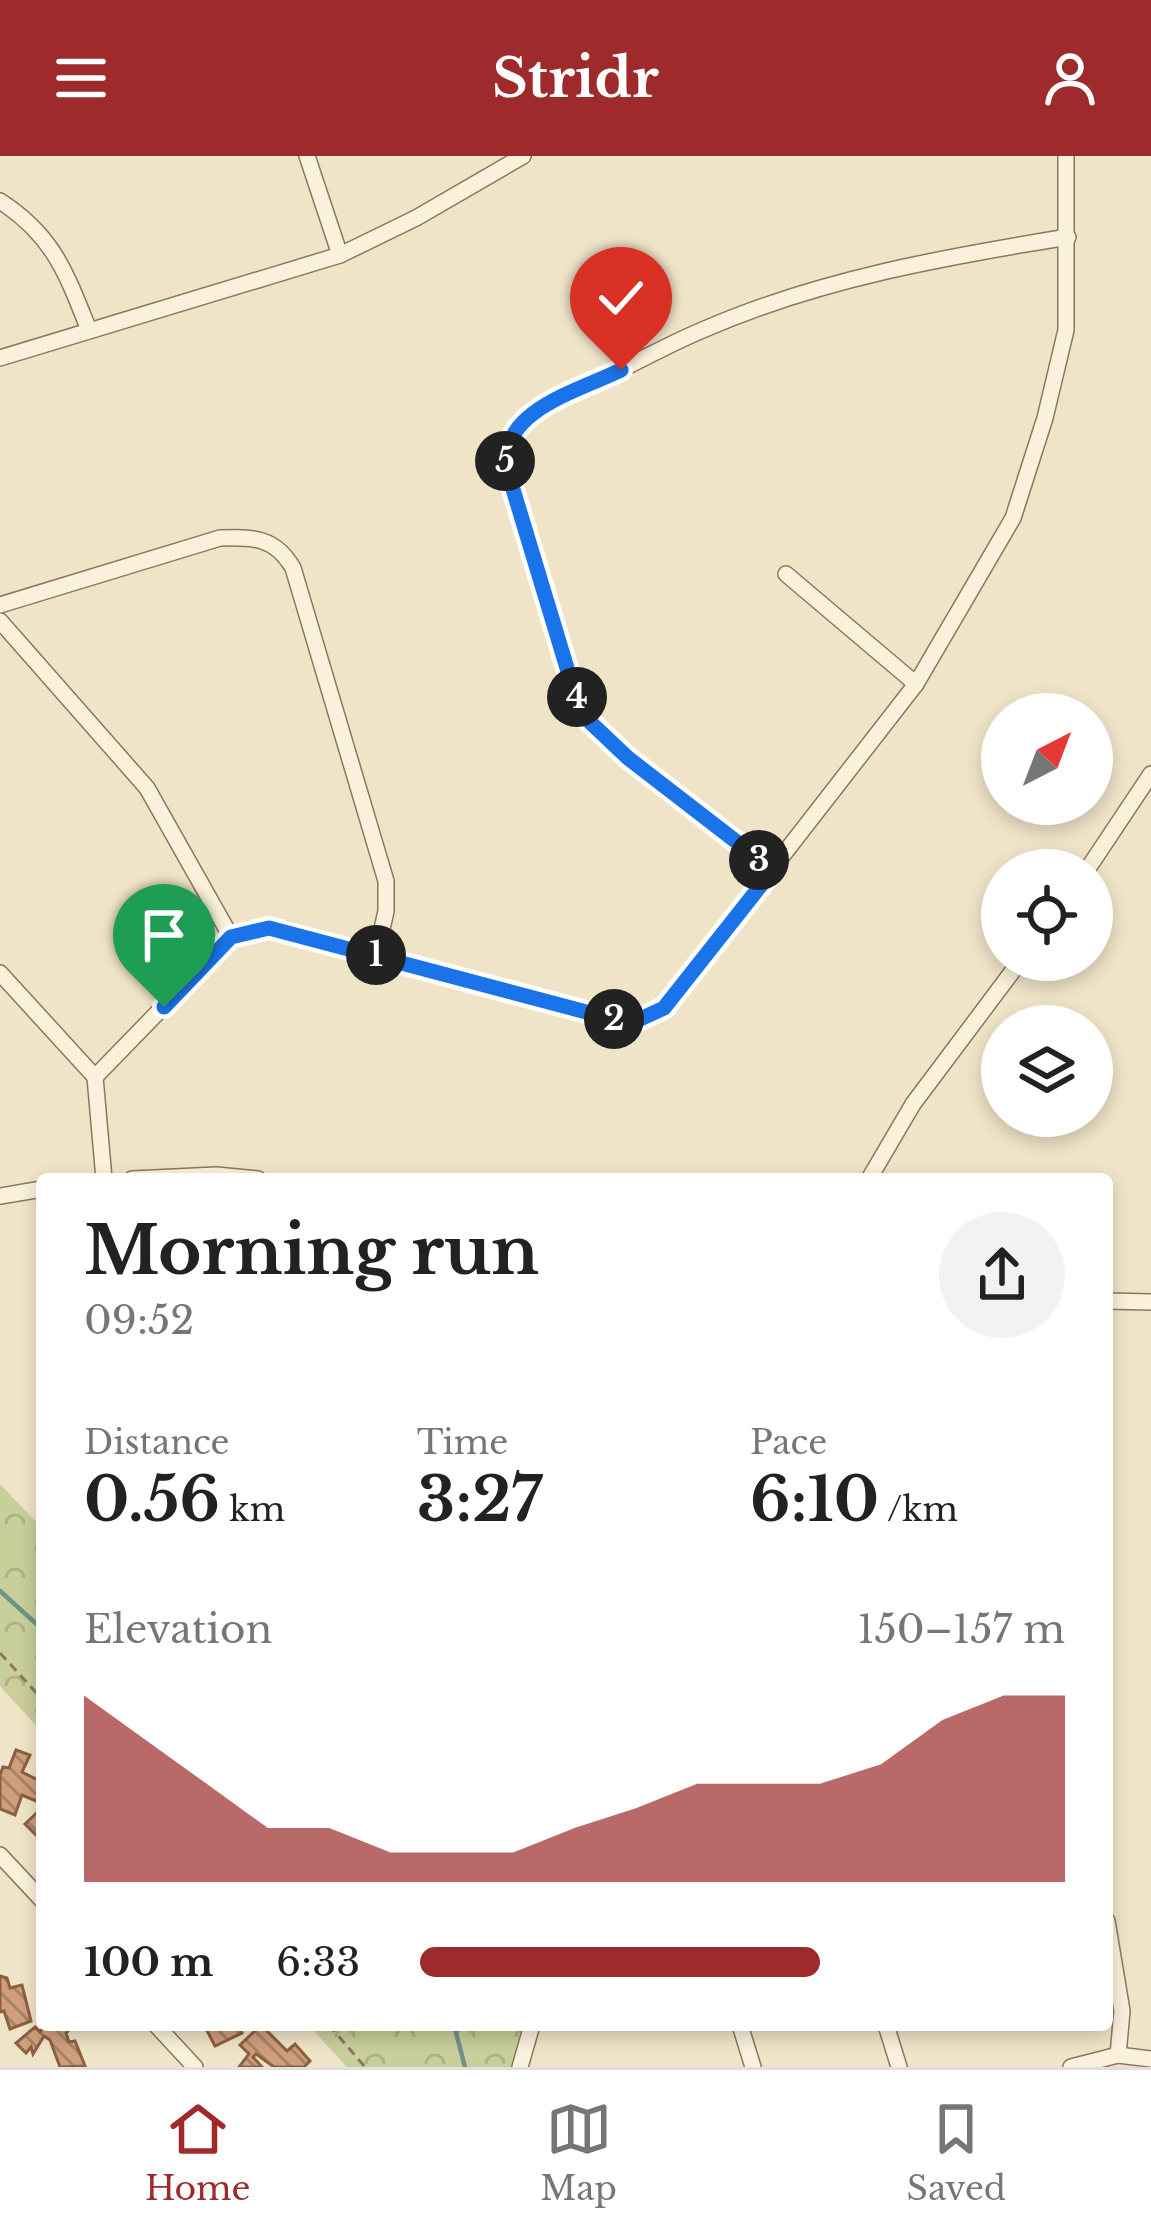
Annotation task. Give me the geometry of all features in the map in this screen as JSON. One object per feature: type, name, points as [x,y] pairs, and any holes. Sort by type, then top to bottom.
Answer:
[{"type":"street","points":[[308,156],[340,255]]},
{"type":"street","points":[[0,358],[340,255],[416,218],[523,156]]},
{"type":"street","points":[[95,1077],[231,937],[251,929],[284,929],[609,1018],[646,1019],[673,999],[916,684],[1001,539],[1029,473],[1066,330],[1066,156]]},
{"type":"street","points":[[0,201],[26,220],[60,259],[89,330]]},
{"type":"street","points":[[773,870],[628,758],[582,709],[506,466],[504,448],[510,434],[535,413],[707,328],[818,289],[947,256],[1068,237]]},
{"type":"street","points":[[0,605],[220,538],[271,542],[284,554],[386,881],[386,911],[376,956]]},
{"type":"street","points":[[786,574],[916,684]]},
{"type":"street","points":[[0,621],[147,788],[231,937]]},
{"type":"street","points":[[1101,849],[1151,773]]},
{"type":"street","points":[[0,974],[95,1077],[103,1173]]},
{"type":"street","points":[[872,1173],[913,1104],[1005,981]]},
{"type":"street","points":[[0,1196],[36,1190]]},
{"type":"street","points":[[1113,1301],[1151,1302]]},
{"type":"street","points":[[0,1855],[36,1894]]},
{"type":"street","points":[[1113,1960],[1121,2011],[1118,2056]]},
{"type":"street","points":[[162,2031],[195,2067]]},
{"type":"street","points":[[520,2067],[530,2031]]},
{"type":"street","points":[[742,2031],[753,2067]]},
{"type":"street","points":[[888,2031],[899,2067]]},
{"type":"street","points":[[1071,2067],[1118,2056],[1151,2059]]},
{"type":"path","points":[[0,1653],[36,1693]]},
{"type":"path","points":[[334,2031],[365,2067]]},
{"type":"green space","points":[[0,1484],[36,1522],[36,1725],[0,1686]]},
{"type":"green space","points":[[314,2031],[531,2033],[527,2067],[347,2067]]},
{"type":"building","points":[[16,1750],[30,1755],[22,1772],[36,1779],[36,1801],[22,1795],[15,1815],[0,1809],[0,1775],[3,1767],[9,1768]]},
{"type":"building","points":[[36,1814],[36,1835],[25,1824]]},
{"type":"building","points":[[0,1976],[7,1978],[10,1988],[22,1985],[31,2021],[10,2029],[4,2011],[0,2012]]},
{"type":"building","points":[[35,2027],[40,2032],[68,2031],[69,2042],[75,2041],[85,2066],[60,2067],[44,2036],[33,2054],[31,2047],[26,2053],[16,2043]]},
{"type":"building","points":[[207,2031],[241,2031],[242,2033],[215,2046]]},
{"type":"building","points":[[255,2031],[267,2031],[287,2051],[295,2044],[310,2061],[304,2067],[274,2067],[256,2054],[253,2057],[262,2067],[239,2067],[249,2054],[240,2045]]},
{"type":"waterway","points":[[0,1591],[36,1624]]},
{"type":"waterway","points":[[456,2031],[465,2067]]},
{"type":"route","points":[[164,1007],[231,937],[269,928],[609,1018],[646,1019],[673,999],[773,870],[628,758],[590,722],[573,688],[539,577],[504,448],[519,422],[621,370]]}]
